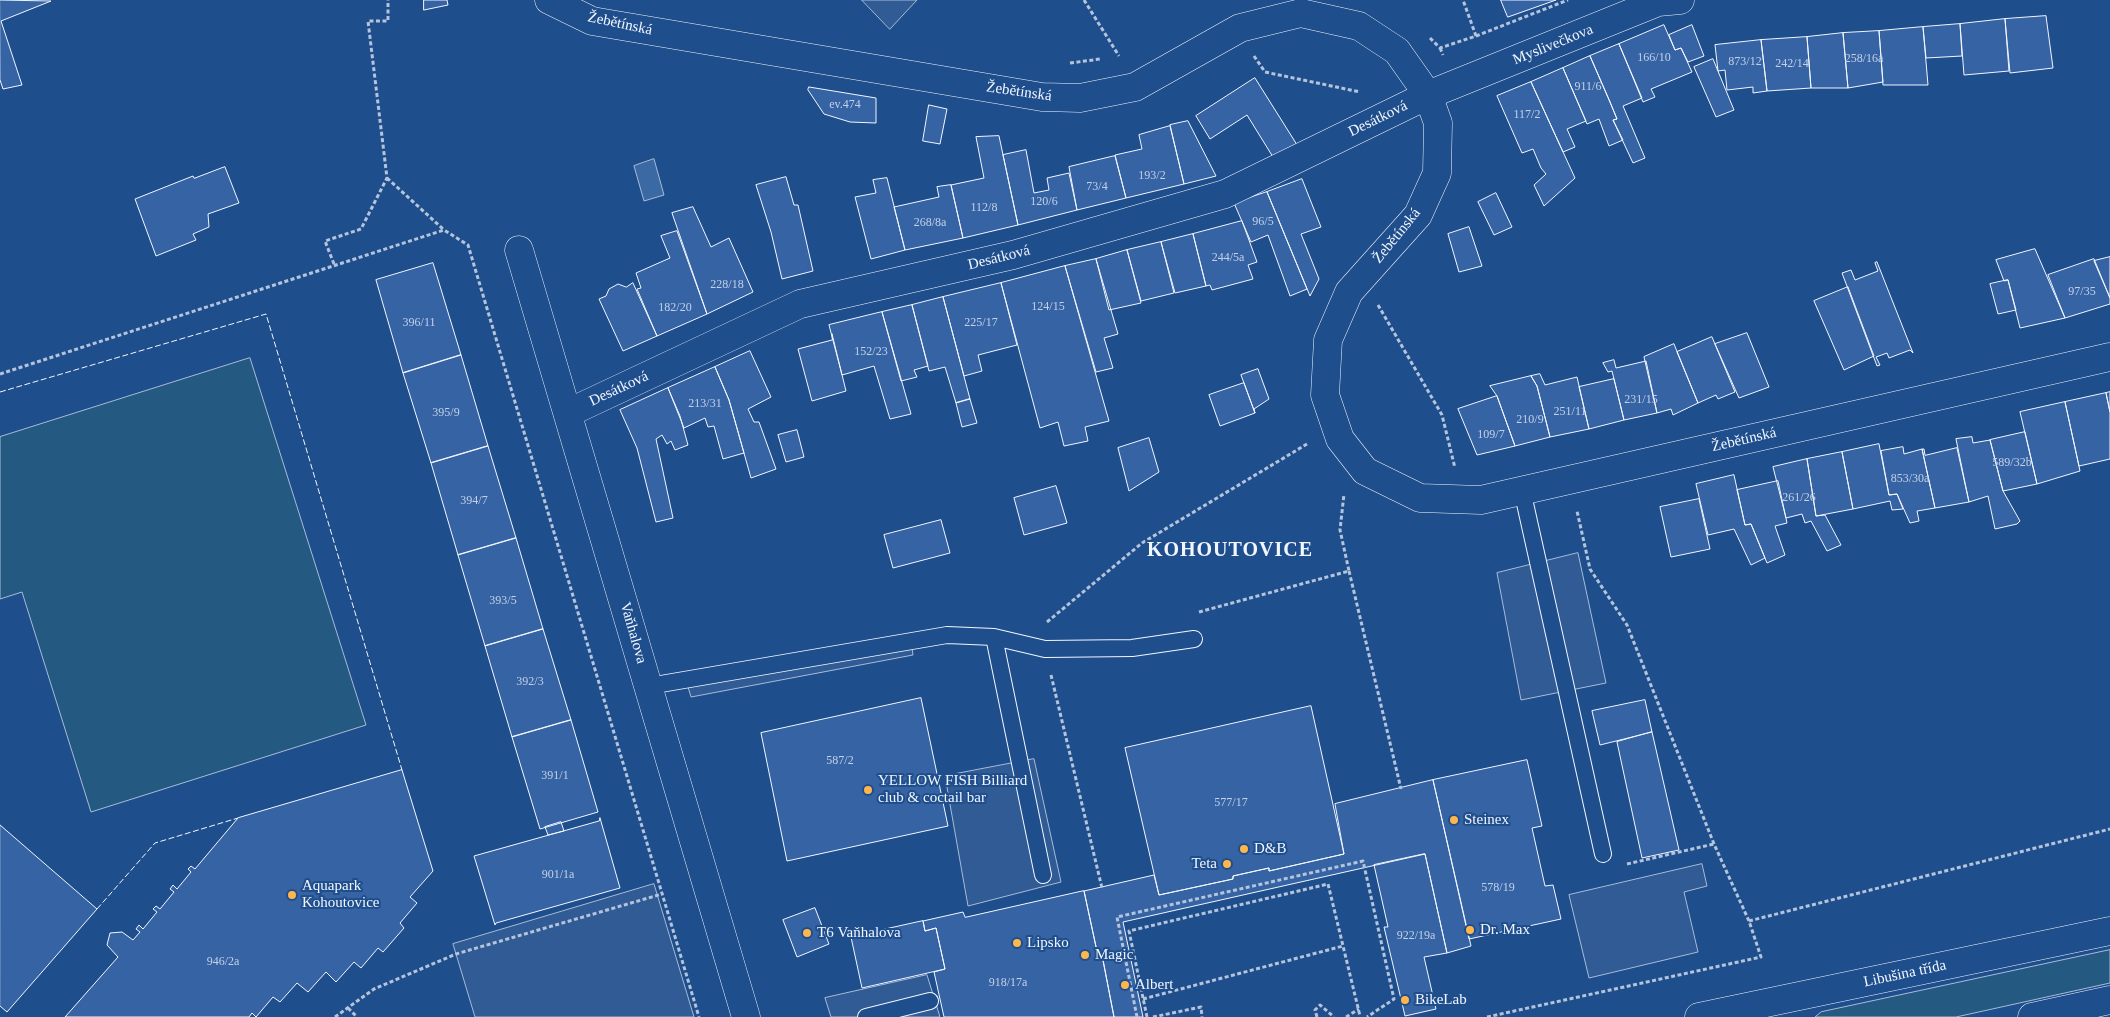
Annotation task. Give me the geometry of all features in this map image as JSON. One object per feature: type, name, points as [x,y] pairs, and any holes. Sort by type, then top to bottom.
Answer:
[{"type":"street","name":"Žebětínská","points":[[549,0],[592,21],[1042,97],[1080,98],[1135,87],[1240,28],[1301,13],[1359,26],[1397,51],[1428,94],[1438,123],[1437,173],[1418,215],[1349,292],[1328,340],[1325,396],[1340,439],[1365,471],[1420,498],[1481,500],[2110,357]]},
{"type":"street","name":"Myslivečkova","points":[[1428,94],[1458,84],[1665,1]]},
{"type":"street","name":"Desátková","points":[[568,413],[800,304],[1013,256],[1225,194],[1428,94]]},
{"type":"street","name":"Vaňhalova","points":[[519,250],[746,1017]]},
{"type":"street","name":"Libušina třída","points":[[1699,1017],[1743,1012],[2110,931]]},
{"type":"street","points":[[2032,1017],[2110,1000]]},
{"type":"lane","points":[[1522,490],[1603,854]]},
{"type":"lane","points":[[649,686],[947,635],[994,637],[1045,649],[1132,648],[1194,639]]},
{"type":"lane","points":[[994,637],[1042,875]]},
{"type":"lane","points":[[866,1017],[930,1001]]},
{"type":"path","points":[[334,264],[325,241],[361,229],[387,178],[368,21],[388,21],[388,0]]},
{"type":"path","points":[[1084,0],[1119,56]]},
{"type":"path","points":[[1463,0],[1476,36]]},
{"type":"path","points":[[1440,48],[1568,0]]},
{"type":"path","points":[[1426,34],[1440,48],[1458,84]]},
{"type":"path","points":[[1063,64],[1119,56],[1127,51]]},
{"type":"path","points":[[1253,54],[1265,72],[1379,96],[1397,110]]},
{"type":"path","points":[[387,178],[444,230],[468,245],[699,1017]]},
{"type":"path","points":[[0,374],[334,264],[444,230]]},
{"type":"path","points":[[1377,303],[1442,415],[1456,474]]},
{"type":"path","points":[[1365,471],[1344,488],[1340,530],[1401,789]]},
{"type":"path","points":[[1487,1017],[1761,957],[1749,921],[1714,844],[1627,625],[1590,569],[1576,508],[1528,520]]},
{"type":"path","points":[[1193,613],[1349,571]]},
{"type":"path","points":[[1749,921],[2110,829]]},
{"type":"path","points":[[1639,862],[1714,844]]},
{"type":"path","points":[[1137,1017],[1117,917],[1363,861],[1394,999],[1367,1017]]},
{"type":"path","points":[[1147,1017],[1129,930],[1328,884],[1360,1016]]},
{"type":"path","points":[[335,1017],[374,989],[456,954],[662,894]]},
{"type":"path","points":[[1143,999],[1343,946]]},
{"type":"path","points":[[1317,1017],[1315,1010],[1320,1005],[1334,1017]]},
{"type":"path","points":[[1153,1017],[1201,1007],[1201,1017]]},
{"type":"path","points":[[348,1008],[357,1017]]},
{"type":"path","points":[[1346,1017],[1359,1009]]},
{"type":"shaded area","points":[[862,0],[917,0],[890,29]]},
{"type":"shaded area","points":[[654,159],[664,195],[644,201],[634,166]]},
{"type":"shaded area","points":[[250,358],[366,725],[91,812],[22,592],[0,599],[0,437]]},
{"type":"shaded area","points":[[1578,553],[1606,683],[1521,700],[1497,573]]},
{"type":"shaded area","points":[[911,641],[913,655],[691,697],[686,680]]},
{"type":"shaded area","points":[[1034,759],[1061,882],[968,906],[945,776]]},
{"type":"shaded area","points":[[1702,864],[1707,886],[1684,892],[1698,952],[1589,978],[1569,895]]},
{"type":"shaded area","points":[[654,884],[694,1017],[475,1017],[453,944]]},
{"type":"shaded area","points":[[2110,950],[2110,983],[1956,1017],[1815,1017],[1821,1012]]},
{"type":"shaded area","points":[[927,975],[940,1017],[831,1017],[825,998]]},
{"type":"building","points":[[0,0],[51,1],[1,21],[22,85],[3,89],[0,80]]},
{"type":"building","points":[[424,0],[447,0],[448,5],[424,10]]},
{"type":"building","points":[[1501,0],[1556,0],[1508,17]]},
{"type":"building","points":[[2046,16],[2053,68],[2010,73],[2005,19]]},
{"type":"building","points":[[2005,19],[2009,71],[1964,75],[1960,24]]},
{"type":"building","points":[[1960,24],[1962,56],[1926,58],[1923,27]]},
{"type":"building","points":[[1664,25],[1675,50],[1681,48],[1692,72],[1651,89],[1655,97],[1643,102],[1619,44]]},
{"type":"building","points":[[1692,25],[1704,56],[1688,62],[1681,48],[1675,50],[1669,35]]},
{"type":"building","points":[[1923,27],[1928,85],[1883,85],[1879,31]]},
{"type":"building","points":[[1879,31],[1883,82],[1848,88],[1843,33]]},
{"type":"building","points":[[1843,33],[1848,88],[1811,88],[1807,37]]},
{"type":"building","points":[[1807,37],[1811,88],[1767,91],[1761,40]]},
{"type":"building","points":[[1761,40],[1767,91],[1753,93],[1753,87],[1727,90],[1725,70],[1718,71],[1715,45]]},
{"type":"building","points":[[1619,44],[1642,98],[1623,106],[1645,158],[1633,163],[1613,120],[1617,119],[1590,56]]},
{"type":"building","points":[[1590,56],[1617,119],[1613,120],[1623,140],[1609,146],[1599,119],[1587,124],[1563,68]]},
{"type":"building","points":[[1713,59],[1734,110],[1716,117],[1694,67]]},
{"type":"building","points":[[1563,68],[1586,121],[1567,129],[1575,147],[1563,152],[1531,82]]},
{"type":"building","points":[[1255,78],[1299,148],[1273,157],[1247,115],[1210,139],[1196,116]]},
{"type":"building","points":[[1531,82],[1575,178],[1544,206],[1534,185],[1546,174],[1541,168],[1533,149],[1522,153],[1497,96]]},
{"type":"building","points":[[809,87],[876,98],[876,123],[850,122],[824,114],[808,90]]},
{"type":"building","points":[[929,105],[947,109],[940,144],[923,141]]},
{"type":"building","points":[[1188,121],[1216,176],[1184,184],[1170,125]]},
{"type":"building","points":[[1170,126],[1184,184],[1126,198],[1115,155],[1142,149],[1139,135]]},
{"type":"building","points":[[999,136],[1018,225],[963,238],[951,185],[984,178],[976,137]]},
{"type":"building","points":[[1026,150],[1034,193],[1049,190],[1047,178],[1069,173],[1077,210],[1018,225],[1003,155]]},
{"type":"building","points":[[1115,156],[1126,198],[1077,210],[1069,167]]},
{"type":"building","points":[[225,167],[239,203],[208,214],[209,227],[193,234],[196,240],[156,256],[135,199],[193,176],[194,178]]},
{"type":"building","points":[[786,177],[794,205],[798,205],[813,271],[782,279],[771,232],[756,185]]},
{"type":"building","points":[[887,178],[905,250],[871,259],[855,197],[876,193],[873,180]]},
{"type":"building","points":[[1302,179],[1321,227],[1301,234],[1319,279],[1310,296],[1267,192]]},
{"type":"building","points":[[951,185],[963,238],[905,250],[894,207],[939,197],[937,187]]},
{"type":"building","points":[[1267,192],[1307,289],[1290,296],[1268,235],[1251,242],[1234,203]]},
{"type":"building","points":[[1496,193],[1512,227],[1494,235],[1478,202]]},
{"type":"building","points":[[693,207],[711,247],[729,238],[753,292],[707,314],[672,213]]},
{"type":"building","points":[[1242,221],[1257,262],[1248,265],[1253,279],[1212,290],[1210,285],[1206,286],[1193,234]]},
{"type":"building","points":[[1469,227],[1482,266],[1459,272],[1448,234]]},
{"type":"building","points":[[677,231],[707,314],[657,336],[637,289],[641,288],[636,273],[670,258],[661,236]]},
{"type":"building","points":[[1193,234],[1206,286],[1175,293],[1161,242]]},
{"type":"building","points":[[1161,242],[1174,293],[1141,301],[1127,250]]},
{"type":"building","points":[[2035,249],[2065,318],[2020,328],[2008,280],[2004,281],[1996,260]]},
{"type":"building","points":[[1127,250],[1141,303],[1109,310],[1096,259]]},
{"type":"building","points":[[2110,257],[2110,298],[2094,261]]},
{"type":"building","points":[[1096,259],[1118,334],[1104,338],[1113,368],[1096,372],[1065,266]]},
{"type":"building","points":[[2094,259],[2110,298],[2110,304],[2065,318],[2048,275]]},
{"type":"building","points":[[1877,262],[1913,353],[1910,350],[1889,358],[1887,353],[1876,357],[1880,365],[1877,366],[1842,273],[1851,270],[1855,280],[1878,271],[1875,263]]},
{"type":"building","points":[[433,263],[461,355],[403,373],[376,280]]},
{"type":"building","points":[[1065,266],[1109,421],[1085,427],[1088,441],[1064,446],[1058,422],[1040,428],[1001,283]]},
{"type":"building","points":[[2008,280],[2016,310],[1998,314],[1990,284]]},
{"type":"building","points":[[633,283],[657,336],[623,351],[599,299],[606,296],[609,289],[618,284],[626,287]]},
{"type":"building","points":[[1001,283],[1017,345],[978,355],[982,371],[964,376],[943,297]]},
{"type":"building","points":[[1848,287],[1874,356],[1844,370],[1814,301]]},
{"type":"building","points":[[943,297],[970,399],[956,403],[945,367],[929,371],[912,305]]},
{"type":"building","points":[[912,305],[928,366],[914,370],[917,377],[901,381],[882,312]]},
{"type":"building","points":[[882,312],[911,414],[890,419],[874,366],[842,375],[829,325]]},
{"type":"building","points":[[1747,333],[1769,387],[1739,398],[1715,344]]},
{"type":"building","points":[[832,334],[846,391],[812,401],[798,349],[832,340]]},
{"type":"building","points":[[1712,337],[1735,392],[1718,399],[1716,395],[1698,403],[1677,352]]},
{"type":"building","points":[[1674,344],[1698,403],[1673,415],[1671,409],[1657,413],[1644,357]]},
{"type":"building","points":[[750,351],[771,397],[748,409],[754,422],[759,422],[776,469],[751,478],[729,400],[715,367]]},
{"type":"building","points":[[461,355],[488,446],[431,463],[403,373]]},
{"type":"building","points":[[1614,360],[1616,368],[1646,361],[1657,413],[1624,420],[1612,371],[1608,372],[1603,363]]},
{"type":"building","points":[[715,367],[729,400],[744,453],[723,459],[714,426],[708,427],[705,418],[684,428],[668,388]]},
{"type":"building","points":[[1258,369],[1269,399],[1254,409],[1255,413],[1241,375]]},
{"type":"building","points":[[1540,374],[1545,385],[1577,377],[1589,429],[1550,437],[1537,386],[1531,376]]},
{"type":"building","points":[[1531,376],[1537,386],[1550,437],[1515,446],[1497,396],[1490,386]]},
{"type":"building","points":[[1614,379],[1624,420],[1589,429],[1579,387]]},
{"type":"building","points":[[1244,383],[1255,413],[1220,426],[1209,395]]},
{"type":"building","points":[[668,388],[680,416],[688,445],[675,450],[671,441],[667,444],[662,435],[656,439],[673,518],[656,522],[637,448],[620,410]]},
{"type":"building","points":[[2110,392],[2110,412],[2106,393]]},
{"type":"building","points":[[2106,393],[2110,412],[2110,459],[2079,466],[2065,402]]},
{"type":"building","points":[[1497,396],[1515,446],[1477,455],[1458,409]]},
{"type":"building","points":[[970,399],[977,423],[962,427],[956,403]]},
{"type":"building","points":[[2065,402],[2080,471],[2037,484],[2020,412]]},
{"type":"building","points":[[797,430],[804,457],[786,462],[778,435]]},
{"type":"building","points":[[2025,432],[2037,484],[2003,491],[1990,440]]},
{"type":"building","points":[[1972,437],[1973,443],[1990,440],[2003,491],[2020,521],[2017,524],[1995,529],[1988,496],[1969,502],[1956,439]]},
{"type":"building","points":[[1149,438],[1159,472],[1129,491],[1118,448]]},
{"type":"building","points":[[1879,444],[1889,495],[1897,494],[1903,509],[1892,510],[1890,501],[1853,509],[1842,452]]},
{"type":"building","points":[[488,446],[516,538],[458,555],[431,463]]},
{"type":"building","points":[[1903,447],[1904,454],[1922,449],[1935,508],[1917,511],[1919,521],[1910,523],[1897,494],[1889,495],[1881,451]]},
{"type":"building","points":[[1957,448],[1969,502],[1935,508],[1922,449],[1924,449],[1925,455]]},
{"type":"building","points":[[1842,452],[1853,509],[1816,516],[1807,459]]},
{"type":"building","points":[[1807,459],[1816,516],[1825,515],[1841,545],[1827,551],[1811,521],[1805,523],[1802,514],[1786,518],[1773,467]]},
{"type":"building","points":[[1734,475],[1745,525],[1751,524],[1765,558],[1751,565],[1734,529],[1708,535],[1696,484]]},
{"type":"building","points":[[1778,481],[1787,523],[1775,526],[1785,555],[1767,563],[1751,524],[1745,525],[1737,490]]},
{"type":"building","points":[[1056,486],[1067,523],[1024,535],[1014,498]]},
{"type":"building","points":[[1699,499],[1710,549],[1671,557],[1660,507]]},
{"type":"building","points":[[941,520],[950,553],[893,568],[884,535]]},
{"type":"building","points":[[516,538],[543,629],[485,646],[458,555]]},
{"type":"building","points":[[543,629],[571,720],[512,737],[485,646]]},
{"type":"building","points":[[921,698],[948,826],[787,861],[761,733]]},
{"type":"building","points":[[1645,700],[1652,732],[1600,745],[1592,711]]},
{"type":"building","points":[[1311,706],[1344,854],[1269,871],[1269,868],[1233,876],[1233,879],[1159,895],[1125,748]]},
{"type":"building","points":[[571,720],[598,812],[540,829],[512,737]]},
{"type":"building","points":[[1652,732],[1679,850],[1642,858],[1617,742]]},
{"type":"building","points":[[1527,760],[1542,826],[1532,828],[1545,886],[1553,885],[1561,919],[1469,939],[1433,780]]},
{"type":"building","name":"Aquapark Kohoutovice","points":[[402,770],[433,871],[410,897],[417,903],[400,923],[404,928],[383,952],[378,948],[361,968],[354,962],[336,982],[326,972],[308,992],[297,983],[280,1002],[273,997],[256,1017],[252,1013],[249,1017],[65,1017],[118,957],[107,945],[110,933],[122,932],[133,940],[140,932],[136,929],[139,925],[143,929],[157,912],[153,909],[156,906],[160,909],[174,892],[170,889],[173,885],[177,889],[191,872],[188,869],[191,866],[195,869],[238,818]]},
{"type":"building","points":[[1433,780],[1471,946],[1447,953],[1425,854],[1123,922],[1143,1017],[1114,1017],[1102,955],[1098,956],[1084,891],[1154,875],[1159,895],[1233,879],[1233,876],[1269,868],[1269,871],[1344,854],[1335,804]]},
{"type":"building","points":[[600,818],[620,888],[496,923],[495,925],[474,856],[599,821]]},
{"type":"building","points":[[561,822],[564,831],[548,835],[545,827]]},
{"type":"building","points":[[0,825],[97,909],[7,1012],[0,1006]]},
{"type":"building","points":[[1425,854],[1447,953],[1424,957],[1436,1009],[1405,1016],[1384,927],[1388,927],[1374,865]]},
{"type":"building","name":"Lipsko","points":[[1084,891],[1098,956],[1102,955],[1114,1017],[944,1017],[934,972],[945,969],[936,928],[925,931],[923,921],[963,912],[965,917]]},
{"type":"building","name":"T6 Vaňhalova","points":[[815,908],[829,944],[797,957],[783,920]]},
{"type":"building","points":[[923,921],[925,931],[936,928],[945,969],[862,988],[851,937]]},
{"type":"fence","points":[[0,392],[266,314],[402,770]]},
{"type":"fence","points":[[97,909],[155,843],[238,818]]},
{"type":"place","name":"YELLOW FISH Billiard club & coctail bar","points":[[868,790]]},
{"type":"place","name":"Steinex","points":[[1454,820]]},
{"type":"place","name":"D&B","points":[[1244,849]]},
{"type":"place","name":"Teta","points":[[1227,864]]},
{"type":"place","name":"Aquapark Kohoutovice","points":[[292,895]]},
{"type":"place","name":"Dr. Max","points":[[1470,930]]},
{"type":"place","name":"T6 Vaňhalova","points":[[807,933]]},
{"type":"place","name":"Lipsko","points":[[1017,943]]},
{"type":"place","name":"Magic","points":[[1085,955]]},
{"type":"place","name":"Albert","points":[[1125,985]]},
{"type":"place","name":"BikeLab","points":[[1405,1000]]},
{"type":"district","name":"KOHOUTOVICE","points":[[1230,551]]}]
